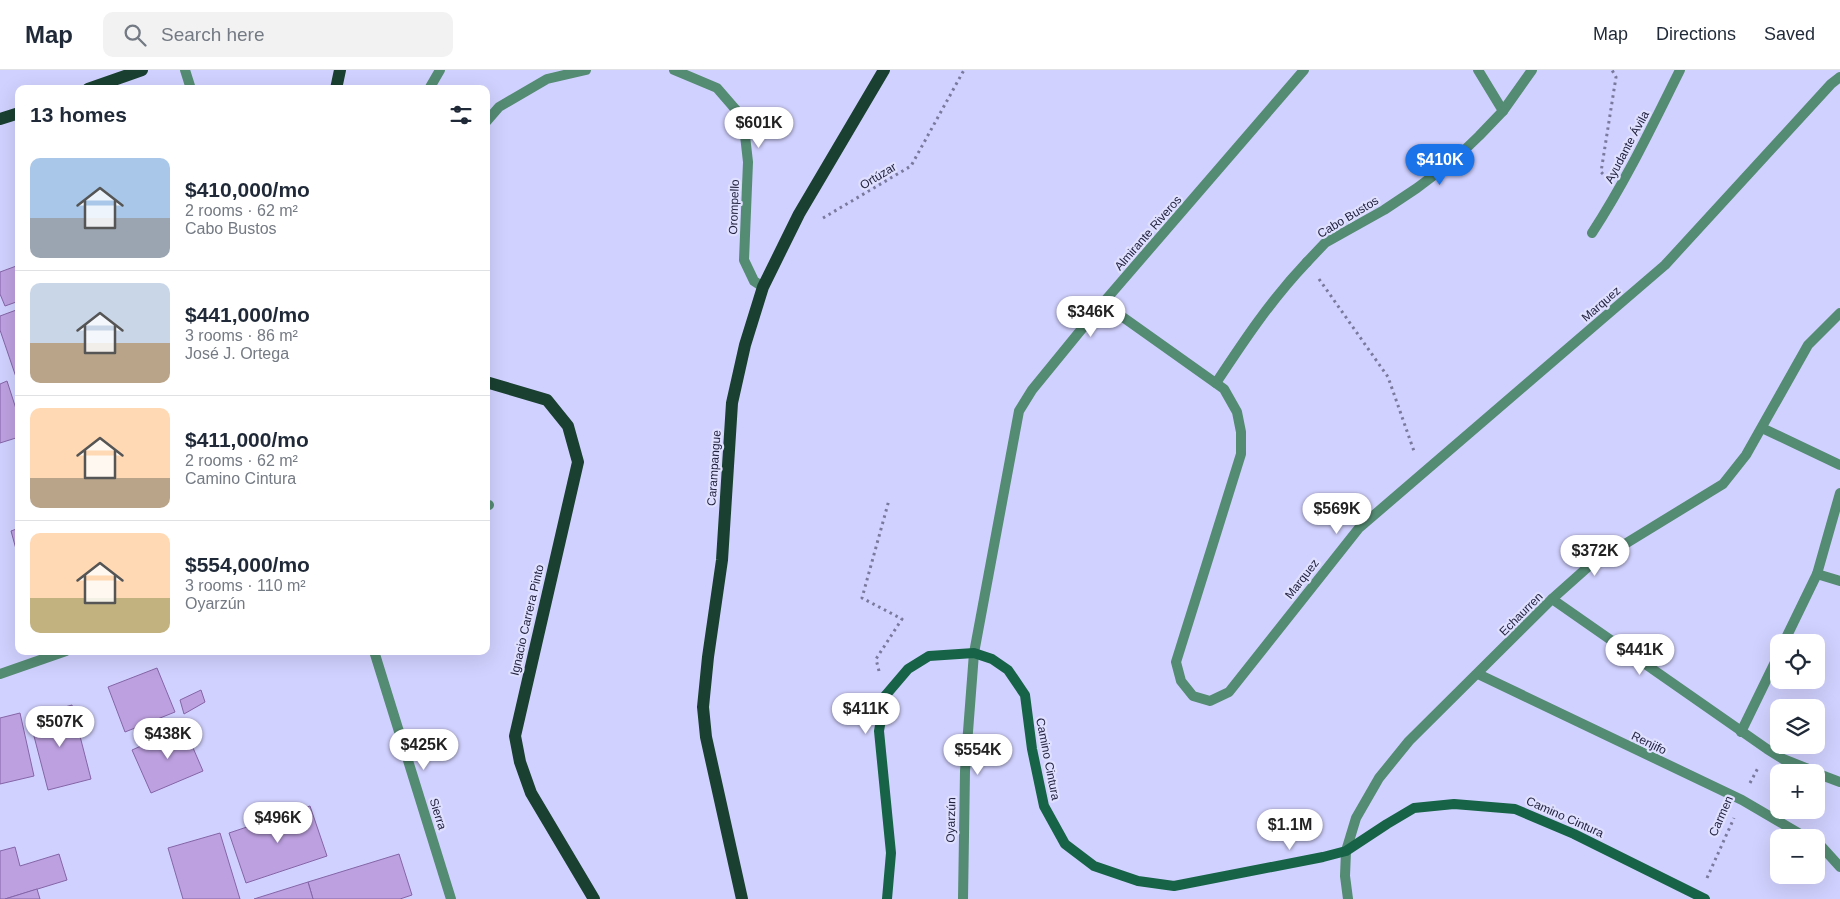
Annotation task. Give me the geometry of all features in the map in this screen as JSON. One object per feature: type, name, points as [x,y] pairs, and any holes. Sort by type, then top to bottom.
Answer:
[{"type":"main road","points":[[99,85],[142,70]]},
{"type":"main road","points":[[337,85],[340,70]]},
{"type":"main road","name":"Carampangue","points":[[742,899],[706,737],[703,707],[722,560],[732,403],[745,345],[763,287],[799,214],[884,70]]},
{"type":"main road","points":[[0,119],[15,114]]},
{"type":"main road","name":"Ignacio Carrera Pinto","points":[[490,383],[547,400],[568,426],[578,462],[515,736],[520,762],[531,793],[594,899]]},
{"type":"main road","name":"Camino Cintura","points":[[885,696],[908,669],[929,656],[974,652],[992,659],[1008,670],[1025,695],[1032,749],[1044,806],[1065,844],[1094,866],[1138,881],[1174,886],[1346,851],[1414,808],[1454,804],[1515,809],[1574,834],[1702,897]]},
{"type":"main road","points":[[885,696],[879,731],[891,853],[887,899]]},
{"type":"street","points":[[185,70],[191,85]]},
{"type":"street","points":[[431,85],[440,70]]},
{"type":"street","points":[[490,117],[499,107],[547,79],[586,70]]},
{"type":"street","name":"Orompello","points":[[674,70],[718,88],[742,118],[748,162],[744,260],[754,281],[763,287]]},
{"type":"street","name":"Almirante Riveros","points":[[974,652],[1019,411],[1032,390],[1103,303],[1304,70]]},
{"type":"street","points":[[1478,70],[1503,111]]},
{"type":"street","name":"Cabo Bustos","points":[[1216,383],[1253,327],[1281,290],[1325,243],[1384,210],[1424,182],[1473,142],[1503,111],[1532,70]]},
{"type":"street","name":"Ayudante Ávila","points":[[1592,234],[1618,193],[1680,70]]},
{"type":"street","name":"Marquez","points":[[1103,303],[1224,388],[1237,412],[1241,432],[1241,454],[1176,662],[1181,681],[1193,696],[1210,701],[1229,692],[1359,528],[1665,265],[1831,84],[1840,78]]},
{"type":"street","name":"Echaurren","points":[[1348,899],[1345,876],[1346,851],[1356,818],[1379,778],[1409,741],[1589,566],[1723,484],[1746,455],[1808,345],[1840,313]]},
{"type":"street","points":[[1762,428],[1840,465]]},
{"type":"street","points":[[1788,634],[1817,574],[1840,493]]},
{"type":"street","points":[[1817,574],[1840,581]]},
{"type":"street","points":[[1552,600],[1741,732],[1783,759],[1795,764]]},
{"type":"street","name":"Oyarzún","points":[[963,899],[965,771],[974,652]]},
{"type":"street","points":[[0,674],[55,655]]},
{"type":"street","name":"Sierra","points":[[375,655],[450,899]]},
{"type":"street","points":[[1741,732],[1770,672]]},
{"type":"street","name":"Renjifo","points":[[1478,674],[1742,800],[1792,829]]},
{"type":"street","points":[[1825,776],[1840,782]]},
{"type":"street","points":[[1825,850],[1840,867]]},
{"type":"path","name":"Ortúzar","points":[[819,221],[911,166],[964,70]]},
{"type":"path","points":[[1612,70],[1616,77],[1601,172],[1618,193]]},
{"type":"path","points":[[1307,262],[1388,377],[1422,473]]},
{"type":"path","points":[[885,696],[876,659],[902,619],[862,598],[889,500]]},
{"type":"path","name":"Carmen","points":[[1702,897],[1742,800],[1767,749]]},
{"type":"building","points":[[15,266],[15,302],[5,306],[0,294],[0,272]]},
{"type":"building","points":[[15,310],[15,374],[0,330],[0,316]]},
{"type":"building","points":[[7,381],[15,406],[15,438],[0,443],[0,384]]},
{"type":"building","points":[[15,530],[15,546],[11,531]]},
{"type":"building","points":[[157,668],[175,712],[125,732],[108,687]]},
{"type":"building","points":[[201,690],[205,702],[184,714],[180,700]]},
{"type":"building","points":[[72,705],[91,779],[48,790],[29,717]]},
{"type":"building","points":[[20,713],[34,776],[0,784],[0,718]]},
{"type":"building","points":[[184,727],[203,771],[151,793],[132,750]]},
{"type":"building","points":[[310,806],[327,856],[246,883],[229,833]]},
{"type":"building","points":[[220,833],[240,899],[183,899],[168,848]]},
{"type":"building","points":[[15,847],[20,866],[59,854],[67,880],[0,899],[0,851]]},
{"type":"building","points":[[399,854],[412,895],[400,899],[313,899],[308,882]]},
{"type":"building","points":[[308,882],[313,899],[254,899]]},
{"type":"building","points":[[37,889],[40,899],[5,899]]}]
